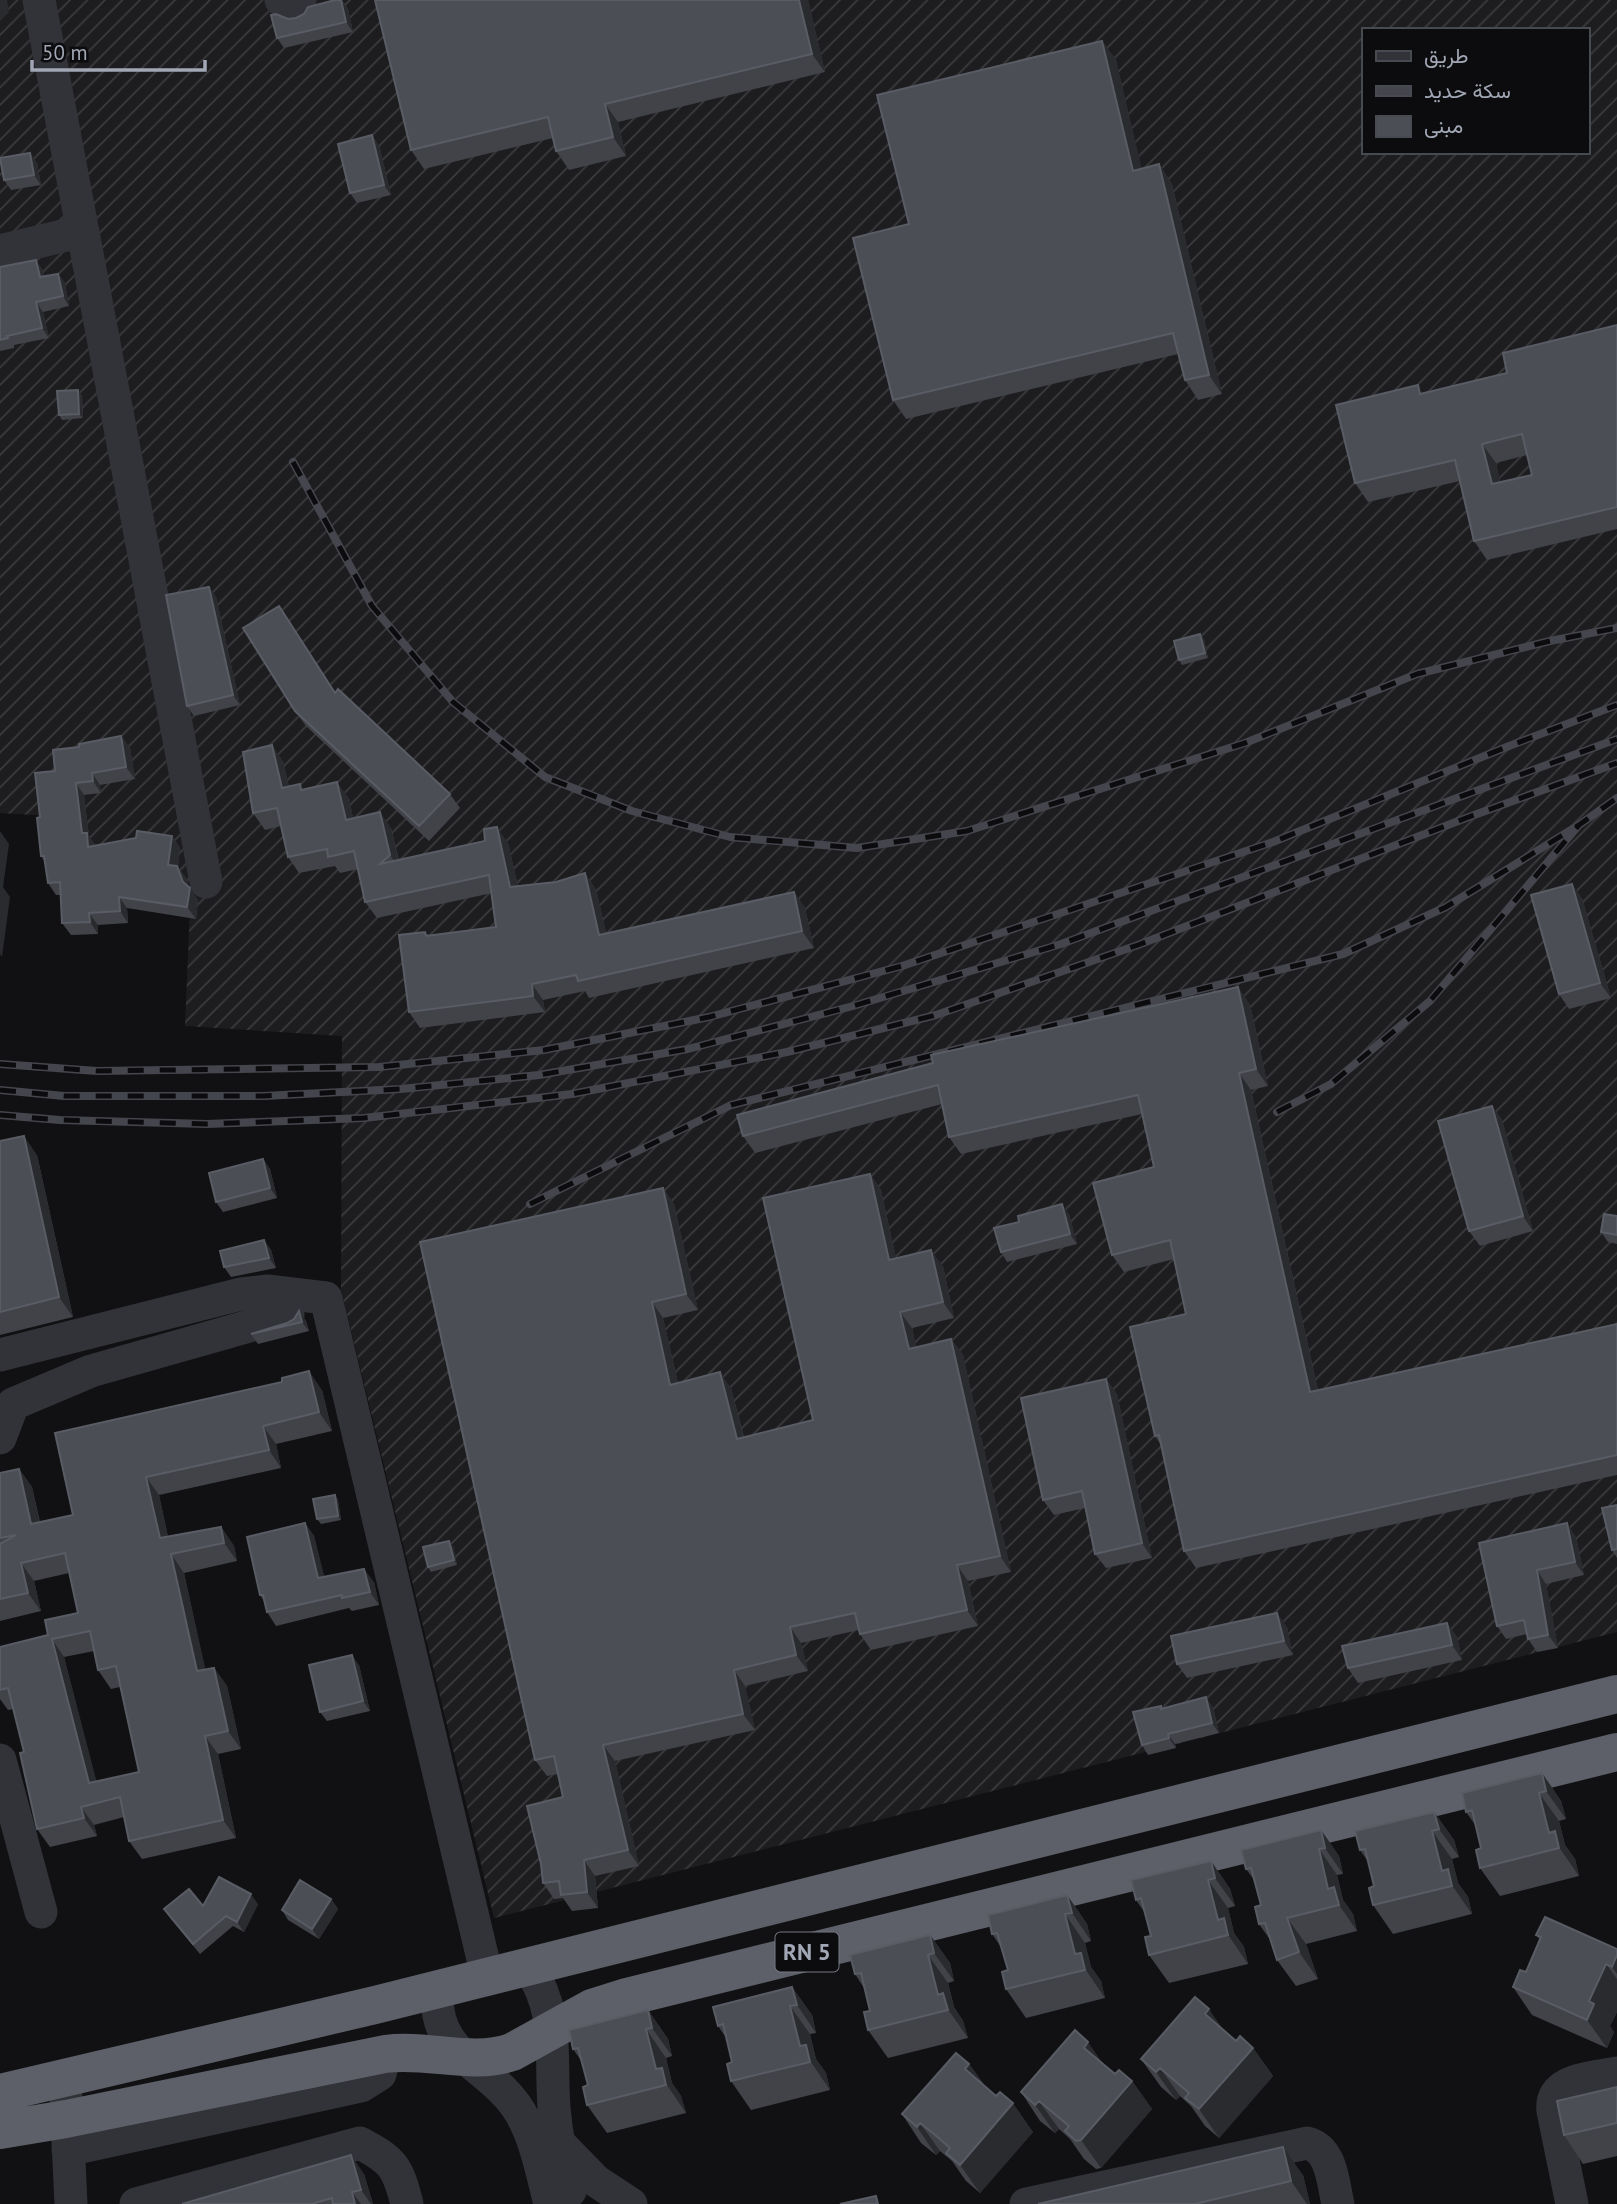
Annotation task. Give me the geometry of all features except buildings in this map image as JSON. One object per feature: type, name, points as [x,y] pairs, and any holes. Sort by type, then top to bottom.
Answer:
[{"type":"highway","name":"RN 5","points":[[0,2093],[375,2005],[1617,1694]]},
{"type":"highway","name":"RN 5","points":[[0,2130],[67,2134],[385,2054],[410,2051],[465,2058],[500,2056],[592,2008],[628,1997],[1617,1752]]},
{"type":"highway","points":[[375,2005],[385,2054]]},
{"type":"street","points":[[39,0],[206,882]]},
{"type":"street","points":[[281,0],[297,10],[300,0]]},
{"type":"street","points":[[0,251],[83,231]]},
{"type":"street","points":[[0,1355],[241,1294],[268,1291],[326,1298],[487,1976]]},
{"type":"street","points":[[0,1438],[13,1404],[92,1371],[288,1315]]},
{"type":"street","points":[[0,1760],[41,1912]]},
{"type":"street","points":[[528,1966],[548,2003],[558,2142],[573,2204]]},
{"type":"street","points":[[438,1988],[437,2010],[443,2032],[456,2050],[498,2085],[520,2112],[534,2143],[550,2204]]},
{"type":"street","points":[[1572,2204],[1553,2111],[1553,2098],[1556,2092],[1567,2084],[1617,2073]]},
{"type":"street","points":[[65,2078],[71,2204]]},
{"type":"street","points":[[558,2142],[616,2199]]},
{"type":"street","points":[[136,2204],[360,2143],[382,2155],[399,2173],[407,2204]]},
{"type":"street","points":[[1026,2204],[1307,2143],[1325,2154],[1338,2204]]},
{"type":"shaded area","points":[[0,0],[1617,0],[1617,1632],[494,1918],[341,1289],[342,1036],[185,1026],[190,907],[60,894],[51,816],[0,813]]},
{"type":"railway","points":[[293,462],[372,606],[453,702],[545,777],[632,811],[730,837],[857,848],[967,831],[1245,743],[1417,674],[1550,641],[1617,628]]},
{"type":"railway","points":[[0,1064],[97,1071],[379,1067],[544,1050],[709,1017],[902,966],[1273,842],[1617,705]]},
{"type":"railway","points":[[0,1090],[64,1096],[264,1096],[401,1089],[539,1075],[688,1049],[853,1006],[1061,944],[1617,739]]},
{"type":"railway","points":[[0,1115],[60,1120],[207,1124],[364,1118],[572,1094],[787,1052],[936,1015],[1138,945],[1466,818],[1617,763]]},
{"type":"railway","points":[[1277,1112],[1331,1084],[1430,1001],[1579,825],[1617,798]]},
{"type":"railway","points":[[530,1204],[731,1105],[1343,954],[1446,907],[1579,825]]}]
